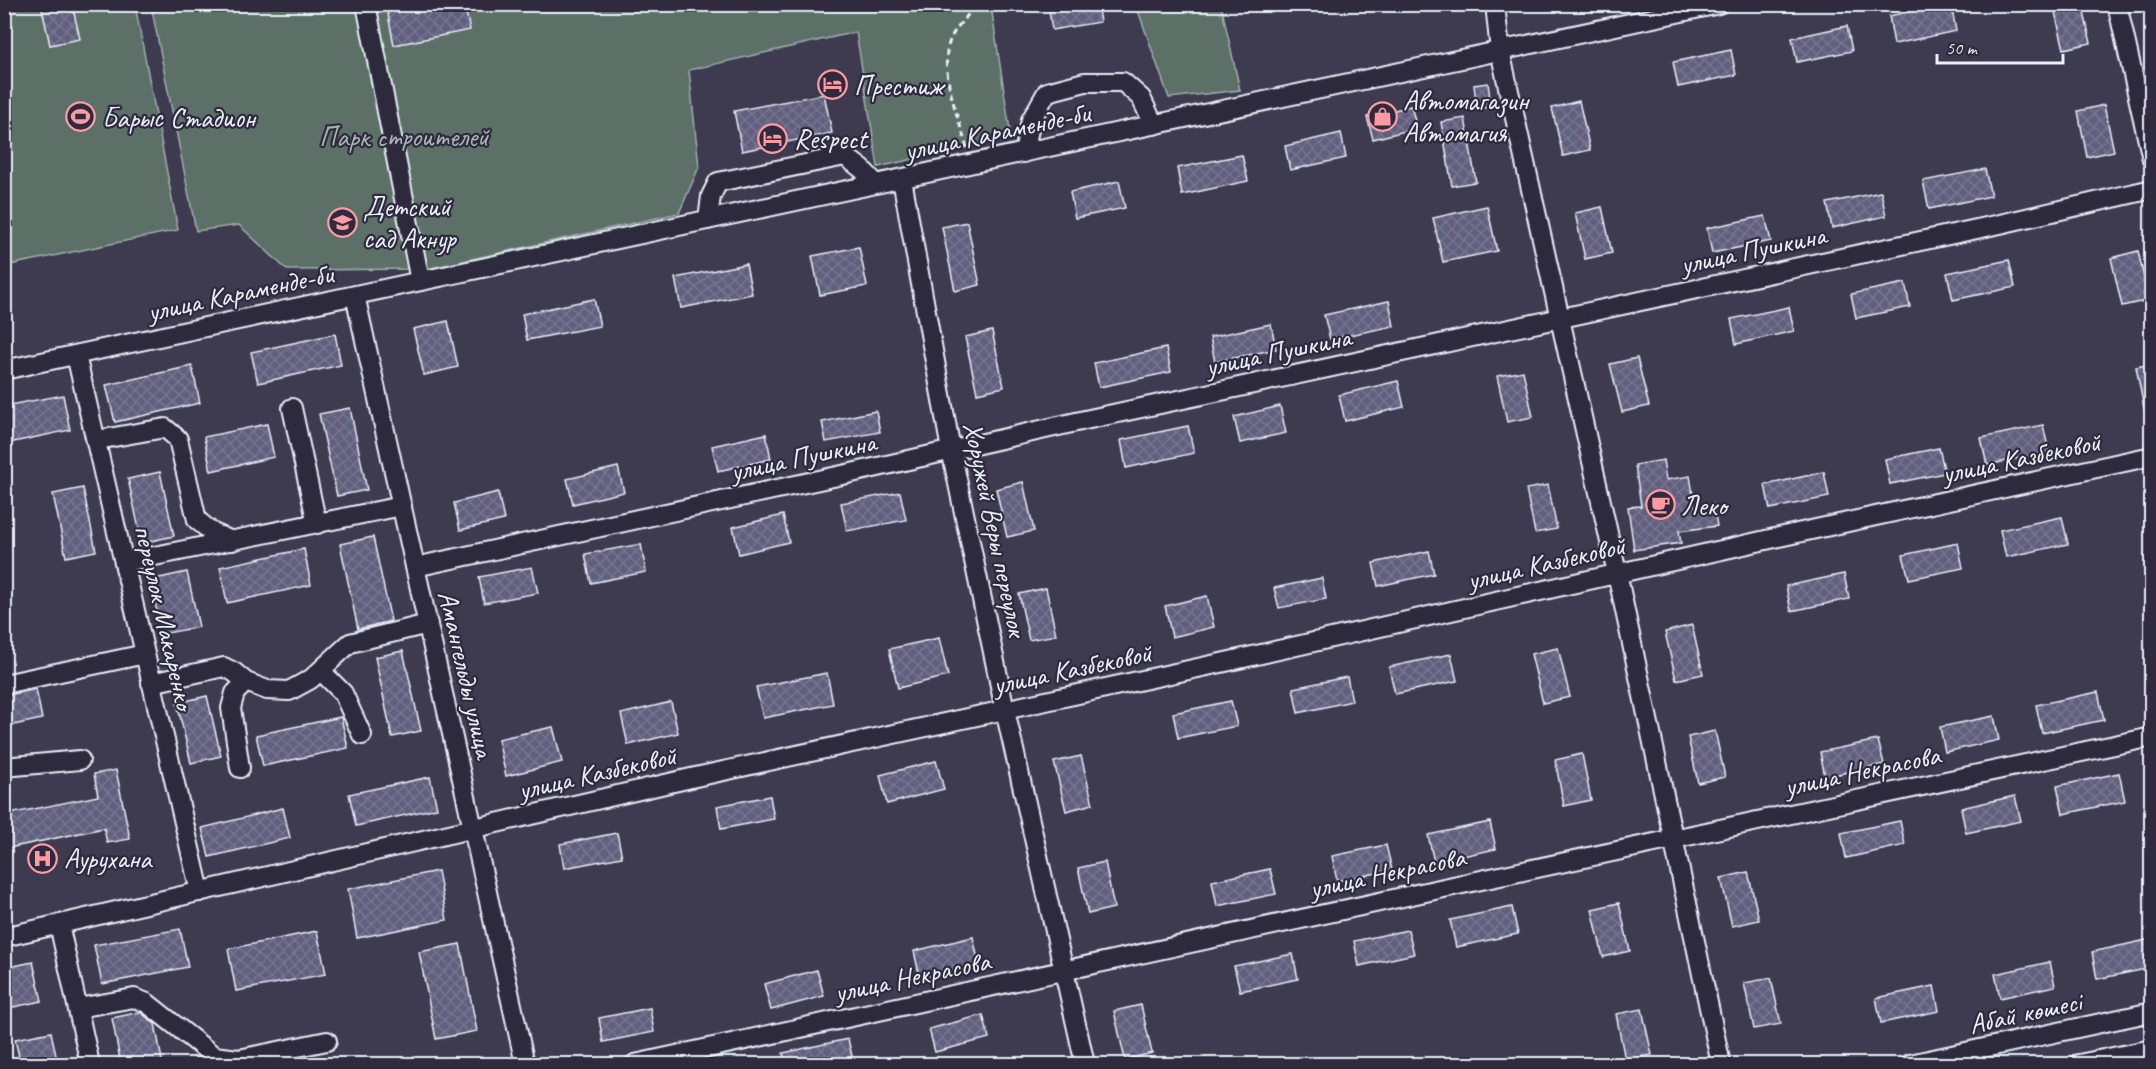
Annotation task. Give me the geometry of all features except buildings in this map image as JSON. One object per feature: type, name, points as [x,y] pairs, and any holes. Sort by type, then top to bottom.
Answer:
[{"type":"street","points":[[366,4],[420,281]]},
{"type":"street","points":[[1495,4],[1500,51],[1617,573],[1721,1065]]},
{"type":"street","name":"улица Караменде-би","points":[[4,370],[1500,51],[1642,13],[1719,4]]},
{"type":"street","points":[[2117,4],[2151,159]]},
{"type":"street","points":[[1024,153],[1031,120],[1047,92],[1085,82],[1123,82],[1142,98],[1154,125]]},
{"type":"street","points":[[708,220],[711,196],[718,182],[845,156],[876,184]]},
{"type":"street","name":"Хоружей Веры переулок","points":[[902,179],[951,450],[1005,710],[1085,1065]]},
{"type":"street","name":"улица Пушкина","points":[[415,567],[1085,420],[2000,224],[2151,189]]},
{"type":"street","name":"Амангельды улица","points":[[355,295],[525,1065]]},
{"type":"street","name":"переулок Макаренко","points":[[76,355],[200,892]]},
{"type":"street","points":[[292,408],[317,524]]},
{"type":"street","points":[[97,440],[165,428],[178,439],[197,520],[213,533],[232,541]]},
{"type":"street","name":"улица Казбековой","points":[[4,937],[691,778],[2151,456]]},
{"type":"street","points":[[125,562],[402,506]]},
{"type":"street","points":[[152,683],[224,667],[246,682],[267,690],[289,691],[311,679],[350,643],[428,624]]},
{"type":"street","points":[[4,684],[145,654]]},
{"type":"street","points":[[321,670],[343,693],[362,735]]},
{"type":"street","points":[[240,768],[231,708],[235,693],[246,682]]},
{"type":"street","name":"улица Некрасова","points":[[635,1065],[1063,970],[2151,736]]},
{"type":"street","points":[[4,767],[80,760]]},
{"type":"street","points":[[59,924],[90,1065]]},
{"type":"street","points":[[78,1008],[134,998],[147,1003],[214,1056],[239,1059],[327,1041]]},
{"type":"street","name":"Абай көшесі","points":[[1910,1065],[2151,1012]]},
{"type":"street","points":[[2079,1065],[2147,1055]]},
{"type":"path","points":[[972,164],[950,89],[946,59],[951,38],[977,4]]},
{"type":"green space","name":"Барыс Стадион","points":[[5,5],[135,5],[178,230],[5,266]]},
{"type":"green space","name":"Парк строителей","points":[[151,5],[996,5],[991,6],[1011,137],[878,167],[856,32],[689,70],[699,167],[679,213],[427,269],[287,270],[239,225],[196,231]]},
{"type":"green space","points":[[1136,5],[1221,5],[1240,90],[1169,98]]},
{"type":"place","name":"Престиж","points":[[833,85]]},
{"type":"place","name":"Автомагазин Автомагия","points":[[1382,116]]},
{"type":"place","name":"Барыс Стадион","points":[[81,117]]},
{"type":"place","name":"Respect","points":[[773,138]]},
{"type":"place","name":"Детский сад Акнур","points":[[342,222]]},
{"type":"place","name":"Леко","points":[[1660,505]]},
{"type":"place","name":"Аурухана","points":[[43,858]]}]
